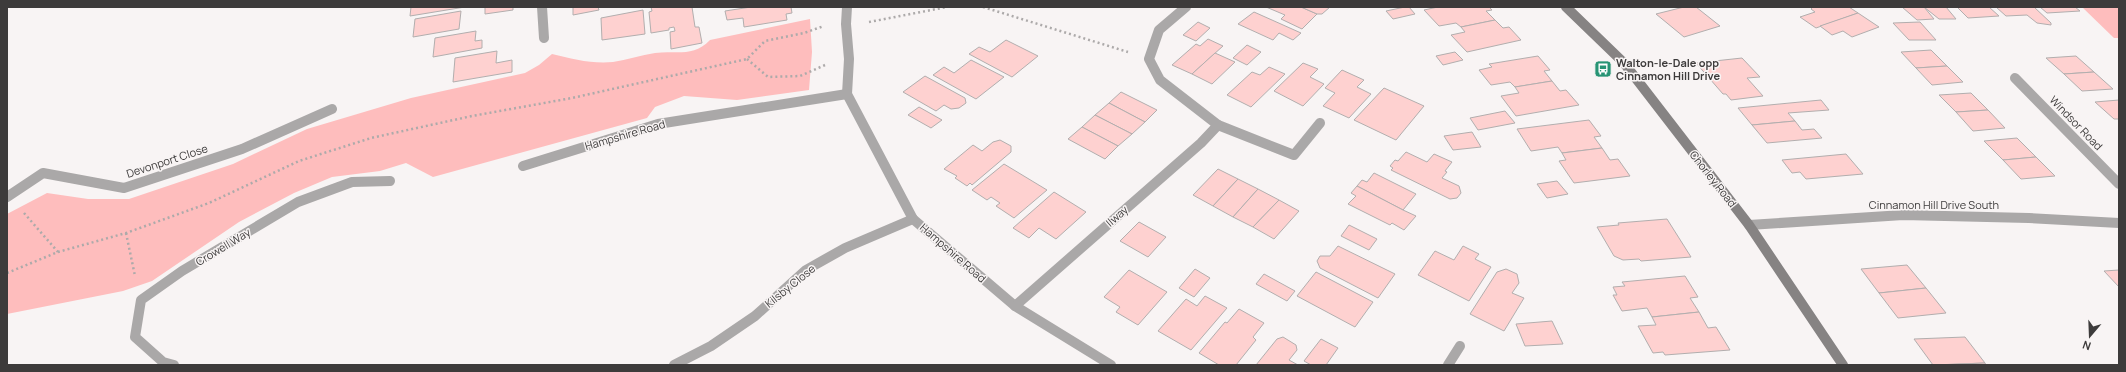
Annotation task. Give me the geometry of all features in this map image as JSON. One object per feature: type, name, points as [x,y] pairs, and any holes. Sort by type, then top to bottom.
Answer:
[{"type":"main road","name":"Chorley Road","points":[[1566,7],[1624,63],[1749,225],[1843,365]]},
{"type":"street","points":[[542,7],[544,38]]},
{"type":"street","points":[[847,7],[846,24],[849,58],[847,94]]},
{"type":"street","points":[[1186,7],[1159,30],[1149,59],[1160,80],[1218,125],[1294,155],[1320,123]]},
{"type":"street","name":"Windsor Road","points":[[2016,78],[2119,184]]},
{"type":"street","name":"Hampshire Road","points":[[523,166],[658,124],[847,94],[913,219],[1015,306],[1111,365]]},
{"type":"street","name":"Devonport Close","points":[[8,196],[43,173],[124,188],[242,149],[332,109]]},
{"type":"street","name":"Ilway","points":[[1015,306],[1201,143],[1218,125]]},
{"type":"street","name":"Crowell Way","points":[[141,300],[182,271],[298,202],[352,182],[390,181]]},
{"type":"street","name":"Cinnamon Hill Drive South","points":[[1749,225],[1903,215],[2029,218],[2119,223]]},
{"type":"street","name":"Kilsby Close","points":[[674,365],[711,346],[755,316],[806,270],[845,248],[913,219]]},
{"type":"street","points":[[141,300],[135,337],[163,362],[174,365]]},
{"type":"street","points":[[1448,365],[1460,346]]},
{"type":"path","points":[[846,24],[882,21],[947,7]]},
{"type":"path","points":[[983,7],[991,8],[1149,59]]},
{"type":"path","points":[[7,273],[58,252],[126,233],[209,203],[299,161],[371,138],[472,116],[572,98],[747,58],[756,46],[779,35],[805,33],[816,26]]},
{"type":"path","points":[[747,58],[768,77],[800,76],[813,68],[849,58]]},
{"type":"path","points":[[8,196],[58,252]]},
{"type":"path","points":[[126,233],[141,300]]},
{"type":"shaded area","points":[[2082,7],[2119,7],[2119,38],[2114,38]]},
{"type":"shaded area","points":[[810,19],[812,52],[809,90],[737,100],[684,96],[655,107],[647,118],[433,177],[406,163],[380,171],[332,177],[294,193],[239,222],[152,281],[123,291],[7,314],[7,214],[47,193],[88,199],[129,199],[233,164],[307,129],[411,98],[525,73],[539,65],[552,54],[590,62],[613,62],[655,53],[691,51],[704,46],[710,40]]},
{"type":"building","points":[[411,7],[465,7],[410,16]]},
{"type":"building","points":[[485,7],[513,7],[513,10],[485,14]]},
{"type":"building","points":[[573,7],[598,7],[599,10],[573,15]]},
{"type":"building","points":[[651,7],[692,7],[695,27],[699,27],[702,43],[671,49],[670,32],[675,31],[674,27],[669,28],[669,30],[651,33],[649,12],[652,11]]},
{"type":"building","points":[[751,7],[791,7],[792,13],[786,14],[787,20],[744,27],[743,18],[727,20],[725,11]]},
{"type":"building","points":[[1266,7],[1301,7],[1317,14],[1302,29],[1281,19],[1285,15]]},
{"type":"building","points":[[1301,7],[1330,7],[1322,14],[1317,14]]},
{"type":"building","points":[[1409,7],[1415,14],[1393,19],[1386,11]]},
{"type":"building","points":[[1438,7],[1489,7],[1492,10],[1486,11],[1495,20],[1461,27],[1456,23],[1439,26],[1424,10]]},
{"type":"building","points":[[1684,7],[1696,7],[1720,26],[1684,37],[1656,14]]},
{"type":"building","points":[[1813,7],[1849,7],[1858,13],[1816,28],[1800,17],[1815,12],[1811,9]]},
{"type":"building","points":[[1902,7],[1924,7],[1934,19],[1917,20]]},
{"type":"building","points":[[1924,7],[1946,7],[1956,19],[1939,19]]},
{"type":"building","points":[[1957,7],[1989,7],[1999,16],[1968,18]]},
{"type":"building","points":[[1996,7],[2034,7],[2051,23],[2051,25],[2037,23],[2027,15],[2006,16]]},
{"type":"building","points":[[2040,7],[2075,7],[2080,11],[2047,13]]},
{"type":"building","points":[[643,10],[645,34],[602,40],[601,18]]},
{"type":"building","points":[[461,11],[459,29],[413,37],[415,19]]},
{"type":"building","points":[[1254,12],[1301,33],[1293,40],[1279,33],[1273,40],[1238,24]]},
{"type":"building","points":[[1858,13],[1879,27],[1852,37],[1843,31],[1832,35],[1820,26]]},
{"type":"building","points":[[1495,20],[1503,28],[1509,27],[1521,40],[1467,52],[1451,35],[1465,32],[1461,27]]},
{"type":"building","points":[[1198,22],[1210,28],[1196,41],[1183,35]]},
{"type":"building","points":[[1920,22],[1936,40],[1909,40],[1893,23]]},
{"type":"building","points":[[476,31],[475,41],[482,40],[482,48],[433,57],[435,38]]},
{"type":"building","points":[[1208,39],[1223,46],[1192,74],[1172,65],[1196,44],[1200,46]]},
{"type":"building","points":[[1006,40],[1038,56],[1012,77],[969,54],[979,47],[990,52]]},
{"type":"building","points":[[1247,45],[1261,52],[1247,65],[1233,58]]},
{"type":"building","points":[[1931,50],[1947,66],[1916,68],[1901,52]]},
{"type":"building","points":[[497,51],[496,63],[512,60],[512,72],[453,82],[455,58]]},
{"type":"building","points":[[1455,52],[1463,60],[1443,65],[1436,56]]},
{"type":"building","points":[[1215,53],[1235,62],[1212,84],[1192,74]]},
{"type":"building","points":[[1538,56],[1550,70],[1544,71],[1552,81],[1515,87],[1510,82],[1491,85],[1479,70],[1492,67],[1489,64]]},
{"type":"building","points":[[2076,56],[2094,72],[2064,74],[2046,58]]},
{"type":"building","points":[[1742,58],[1760,77],[1747,78],[1763,96],[1731,100],[1726,94],[1723,94],[1696,63]]},
{"type":"building","points":[[971,60],[1004,77],[976,99],[933,75],[944,67],[954,73]]},
{"type":"building","points":[[1303,63],[1318,69],[1310,77],[1324,84],[1303,106],[1274,91]]},
{"type":"building","points":[[1947,66],[1963,82],[1932,85],[1916,68]]},
{"type":"building","points":[[1269,67],[1285,74],[1251,107],[1227,95],[1252,72],[1260,75]]},
{"type":"building","points":[[1342,70],[1364,80],[1357,87],[1371,94],[1349,118],[1323,106],[1335,93],[1325,88]]},
{"type":"building","points":[[2094,72],[2113,89],[2082,91],[2064,74]]},
{"type":"building","points":[[925,76],[965,98],[966,103],[959,108],[951,109],[944,105],[936,111],[903,92]]},
{"type":"building","points":[[1552,81],[1560,91],[1566,90],[1579,105],[1516,116],[1501,96],[1519,93],[1515,87]]},
{"type":"building","points":[[1384,88],[1424,106],[1396,140],[1354,120]]},
{"type":"building","points":[[1121,92],[1157,110],[1145,122],[1109,103]]},
{"type":"building","points":[[1971,93],[1988,110],[1956,112],[1939,95]]},
{"type":"building","points":[[1821,100],[1829,110],[1788,113],[1795,121],[1752,125],[1738,108]]},
{"type":"building","points":[[2119,100],[2119,119],[2114,119],[2095,102]]},
{"type":"building","points":[[1109,103],[1145,122],[1132,134],[1095,115]]},
{"type":"building","points":[[919,107],[942,120],[931,128],[908,115]]},
{"type":"building","points":[[1988,110],[2005,128],[1973,131],[1956,112]]},
{"type":"building","points":[[1505,111],[1515,123],[1478,130],[1470,118]]},
{"type":"building","points":[[1095,115],[1132,134],[1118,146],[1082,127]]},
{"type":"building","points":[[1589,120],[1601,136],[1594,137],[1602,148],[1562,153],[1558,147],[1531,151],[1517,129]]},
{"type":"building","points":[[1795,121],[1802,130],[1814,129],[1822,138],[1767,143],[1752,125]]},
{"type":"building","points":[[1082,127],[1118,146],[1105,159],[1068,139]]},
{"type":"building","points":[[1472,132],[1481,147],[1453,150],[1444,136]]},
{"type":"building","points":[[2017,138],[2036,157],[2003,160],[1984,141]]},
{"type":"building","points":[[1000,140],[1011,146],[1011,152],[972,185],[970,183],[967,186],[955,178],[957,176],[944,169],[973,145],[982,151],[993,142]]},
{"type":"building","points":[[1602,148],[1610,160],[1618,159],[1630,176],[1574,183],[1559,161],[1566,160],[1562,153]]},
{"type":"building","points":[[1406,152],[1427,162],[1434,154],[1452,162],[1442,178],[1459,186],[1461,193],[1457,198],[1450,199],[1391,170],[1393,168],[1390,166],[1395,160],[1398,161]]},
{"type":"building","points":[[1846,154],[1863,174],[1806,179],[1800,172],[1792,173],[1782,160]]},
{"type":"building","points":[[2036,157],[2055,176],[2021,179],[2003,160]]},
{"type":"building","points":[[1004,164],[1047,190],[1014,218],[996,206],[1000,203],[991,197],[987,200],[972,190]]},
{"type":"building","points":[[1218,169],[1238,179],[1213,206],[1193,195]]},
{"type":"building","points":[[1374,173],[1416,194],[1403,210],[1357,186],[1362,180],[1367,182]]},
{"type":"building","points":[[1238,179],[1258,189],[1233,217],[1213,206]]},
{"type":"building","points":[[1557,181],[1568,194],[1547,198],[1537,184]]},
{"type":"building","points":[[1357,186],[1416,216],[1404,230],[1392,223],[1390,225],[1348,204],[1356,196],[1351,193]]},
{"type":"building","points":[[1258,189],[1279,200],[1253,227],[1233,217]]},
{"type":"building","points":[[1054,192],[1086,212],[1056,239],[1039,228],[1029,238],[1013,228]]},
{"type":"building","points":[[1279,200],[1299,211],[1274,239],[1253,227]]},
{"type":"building","points":[[1667,219],[1691,257],[1641,261],[1639,259],[1623,260],[1614,256],[1597,227],[1619,225],[1618,223]]},
{"type":"building","points":[[1139,222],[1166,237],[1148,257],[1120,241]]},
{"type":"building","points":[[1349,225],[1377,239],[1369,250],[1341,236]]},
{"type":"building","points":[[1338,246],[1395,274],[1378,298],[1320,268],[1317,261],[1320,256],[1330,256]]},
{"type":"building","points":[[1463,246],[1479,254],[1475,259],[1491,267],[1469,301],[1418,275],[1435,251],[1454,260]]},
{"type":"building","points":[[1907,265],[1926,288],[1879,293],[1861,269]]},
{"type":"building","points":[[1195,269],[1210,278],[1194,297],[1179,288]]},
{"type":"building","points":[[1506,269],[1517,274],[1519,283],[1512,293],[1524,298],[1504,331],[1470,314],[1497,272]]},
{"type":"building","points":[[1129,270],[1167,292],[1138,325],[1116,312],[1120,307],[1104,297]]},
{"type":"building","points":[[2119,270],[2119,287],[2104,271]]},
{"type":"building","points":[[1316,272],[1373,302],[1355,327],[1297,296]]},
{"type":"building","points":[[1264,274],[1295,291],[1287,301],[1256,284]]},
{"type":"building","points":[[1685,276],[1698,297],[1690,298],[1699,312],[1652,317],[1647,308],[1622,311],[1613,295],[1617,295],[1613,287],[1625,286],[1622,282]]},
{"type":"building","points":[[1926,288],[1946,313],[1898,318],[1879,293]]},
{"type":"building","points":[[1205,296],[1227,308],[1191,350],[1158,331],[1186,299],[1197,306]]},
{"type":"building","points":[[1239,309],[1264,323],[1253,337],[1256,340],[1236,365],[1219,365],[1199,353],[1225,322],[1227,323]]},
{"type":"building","points":[[1699,312],[1708,328],[1716,327],[1730,350],[1665,355],[1663,352],[1653,353],[1638,326],[1656,325],[1652,317]]},
{"type":"building","points":[[1552,321],[1563,344],[1525,346],[1516,324]]},
{"type":"building","points":[[1283,337],[1296,345],[1297,350],[1289,360],[1298,365],[1256,365],[1277,339]]},
{"type":"building","points":[[1965,337],[1985,363],[1933,365],[1914,339]]},
{"type":"building","points":[[1321,339],[1338,348],[1326,365],[1311,365],[1304,361]]},
{"type":"building","points":[[1985,363],[1986,365],[1937,365]]},
{"type":"place","name":"Walton-le-Dale opp Cinnamon Hill Drive","points":[[1603,69]]}]
